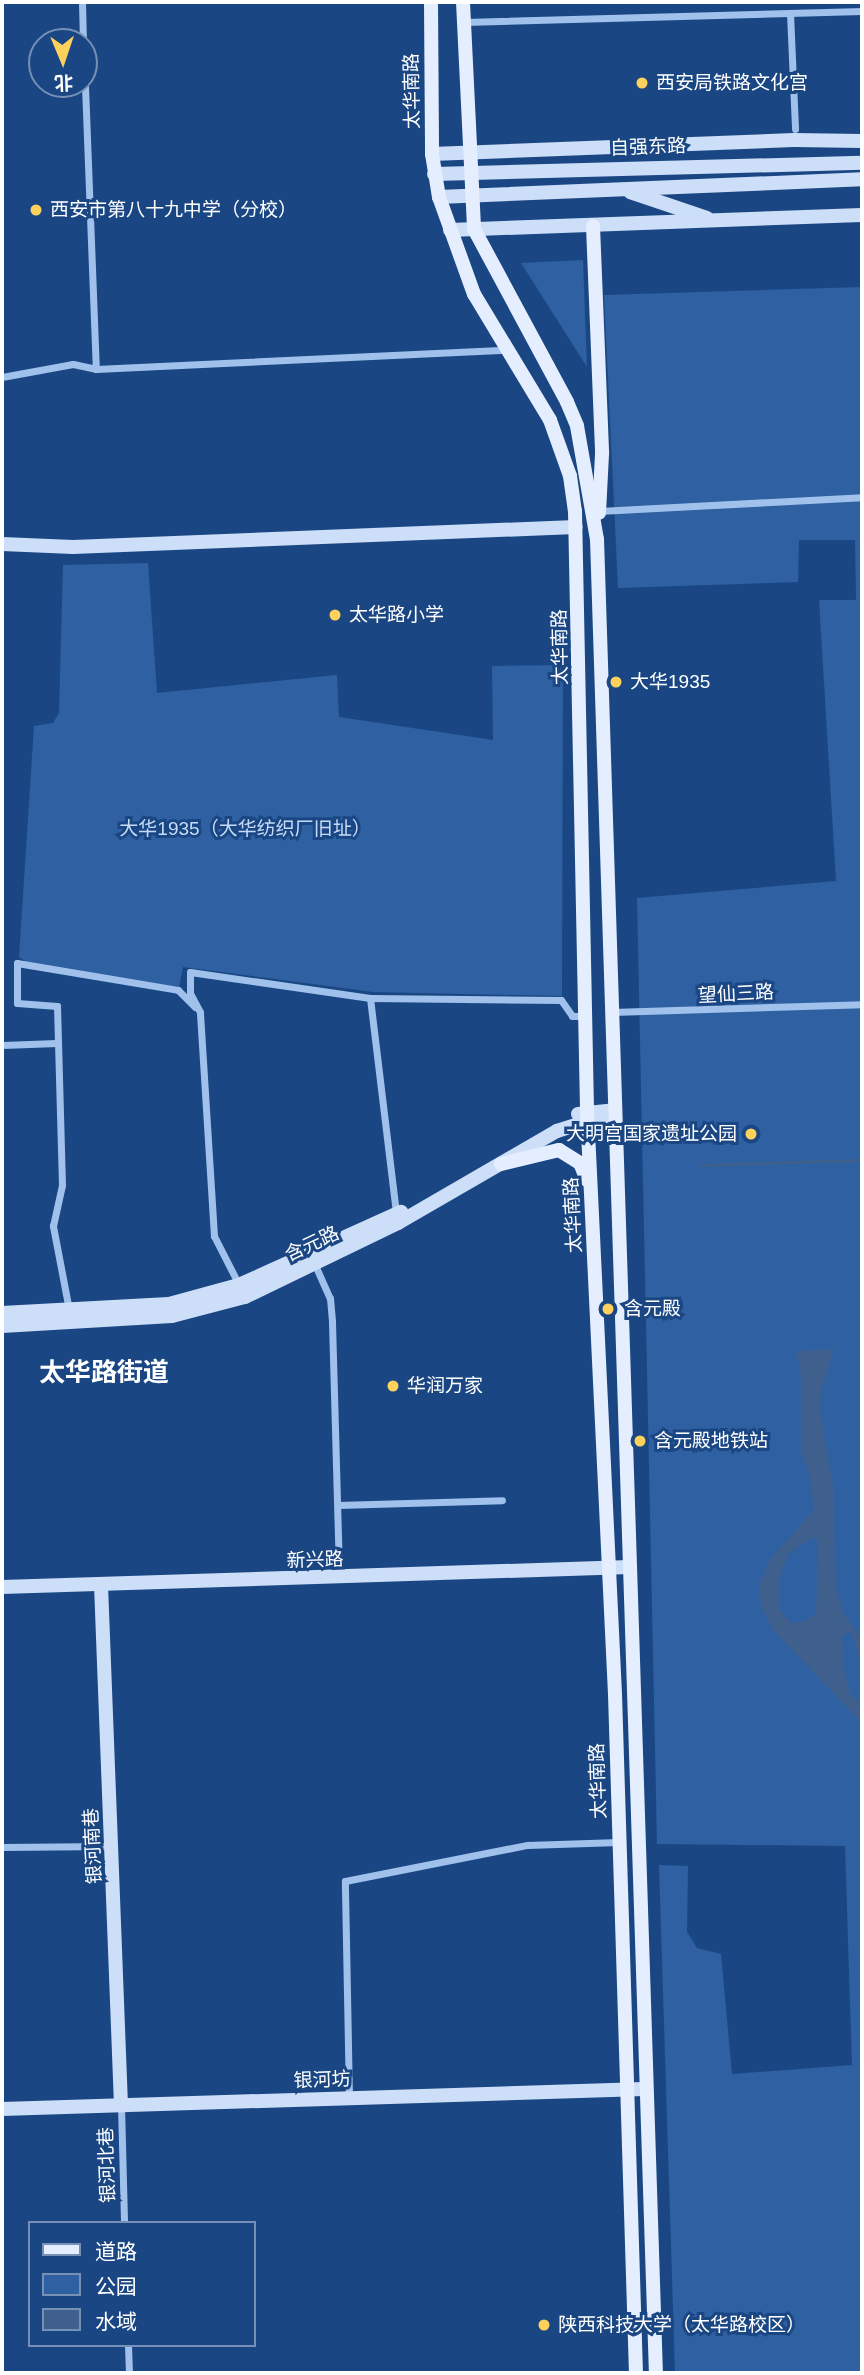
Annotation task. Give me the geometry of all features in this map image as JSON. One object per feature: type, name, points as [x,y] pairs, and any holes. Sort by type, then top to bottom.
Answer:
[{"type":"main road","name":"太华南路","points":[[431,2],[432,154],[439,197],[474,294],[560,444],[570,476],[576,527],[587,1116],[620,1842],[636,2373]]},
{"type":"main road","name":"太华南路","points":[[463,2],[469,196],[474,229],[572,414],[597,539],[644,2089],[656,2373]]},
{"type":"main road","points":[[593,226],[602,454],[597,539]]},
{"type":"main road","points":[[501,1164],[559,1150],[580,1163],[591,1193]]},
{"type":"street","points":[[82,2],[83,28]]},
{"type":"street","points":[[464,22],[862,11]]},
{"type":"street","points":[[790,13],[795,130]]},
{"type":"street","points":[[85,98],[96,369]]},
{"type":"street","points":[[432,154],[794,140],[862,141]]},
{"type":"street","name":"自强东路","points":[[434,174],[862,163]]},
{"type":"street","points":[[439,197],[862,179]]},
{"type":"street","points":[[622,189],[717,221]]},
{"type":"street","points":[[450,230],[862,215]]},
{"type":"street","points":[[2,377],[74,364],[96,369],[506,350]]},
{"type":"street","points":[[599,511],[862,496]]},
{"type":"street","points":[[2,544],[73,547],[576,527]]},
{"type":"street","points":[[69,1310],[53,1226],[62,1185],[57,1006],[17,1003],[17,963],[178,990],[200,1012]]},
{"type":"street","points":[[239,1285],[214,1236],[200,1012],[190,993],[190,972],[370,998],[561,1000],[572,1016],[586,1016]]},
{"type":"street","points":[[370,998],[396,1214]]},
{"type":"street","name":"望仙三路","points":[[612,1012],[862,1004]]},
{"type":"street","points":[[2,1045],[57,1043]]},
{"type":"street","name":"含元路","points":[[2,1313],[169,1304],[239,1285],[396,1214],[552,1123],[587,1116],[615,1115]]},
{"type":"street","name":"含元路","points":[[2,1326],[172,1316],[245,1297],[315,1265],[587,1116]]},
{"type":"street","points":[[315,1265],[330,1298],[339,1578]]},
{"type":"street","points":[[338,1505],[502,1500]]},
{"type":"street","name":"新兴路","points":[[2,1587],[630,1567]]},
{"type":"street","name":"银河南巷","points":[[100,1585],[121,2106]]},
{"type":"street","points":[[349,2098],[345,1881],[527,1845],[620,1842]]},
{"type":"street","points":[[2,1847],[112,1846]]},
{"type":"street","name":"银河坊","points":[[2,2109],[644,2089]]},
{"type":"street","name":"银河北巷","points":[[121,2106],[124,2221]]},
{"type":"street","points":[[128,2347],[129,2373]]},
{"type":"green space","points":[[583,260],[587,367],[521,263]]},
{"type":"green space","name":"大明宫国家遗址公园","points":[[862,287],[862,2373],[675,2373],[659,1865],[688,1866],[687,1932],[697,1948],[721,1954],[732,2074],[852,2065],[845,1846],[657,1844],[637,898],[836,881],[819,600],[856,600],[855,540],[799,540],[798,582],[618,588],[604,295]]},
{"type":"green space","name":"大华1935（大华纺织厂旧址）","points":[[148,563],[157,693],[337,675],[339,717],[493,740],[492,666],[563,665],[562,996],[373,992],[183,967],[179,987],[30,964],[19,957],[34,726],[53,723],[59,713],[63,565]]},
{"type":"water","points":[[834,1349],[821,1391],[820,1411],[834,1492],[835,1583],[843,1613],[862,1640],[862,1665],[850,1632],[842,1636],[844,1670],[850,1694],[862,1704],[862,1723],[774,1631],[761,1606],[759,1584],[771,1558],[814,1510],[809,1474],[801,1453],[801,1375],[796,1351]],"holes":[[[814,1537],[818,1541],[816,1613],[806,1621],[791,1623],[779,1608],[779,1580],[788,1554]]]},
{"type":"waterway","points":[[701,1165],[862,1160]]},
{"type":"place","name":"西安局铁路文化宫","points":[[642,83]]},
{"type":"place","name":"西安市第八十九中学（分校）","points":[[36,210]]},
{"type":"place","name":"太华路小学","points":[[335,615]]},
{"type":"place","name":"大华1935","points":[[616,682]]},
{"type":"place","name":"大明宫国家遗址公园","points":[[751,1134]]},
{"type":"place","name":"含元殿","points":[[608,1309]]},
{"type":"place","name":"华润万家","points":[[393,1386]]},
{"type":"place","name":"含元殿地铁站","points":[[640,1441]]},
{"type":"place","name":"陕西科技大学（太华路校区）","points":[[544,2325]]},
{"type":"district","name":"太华路街道","points":[[104,1373]]}]
